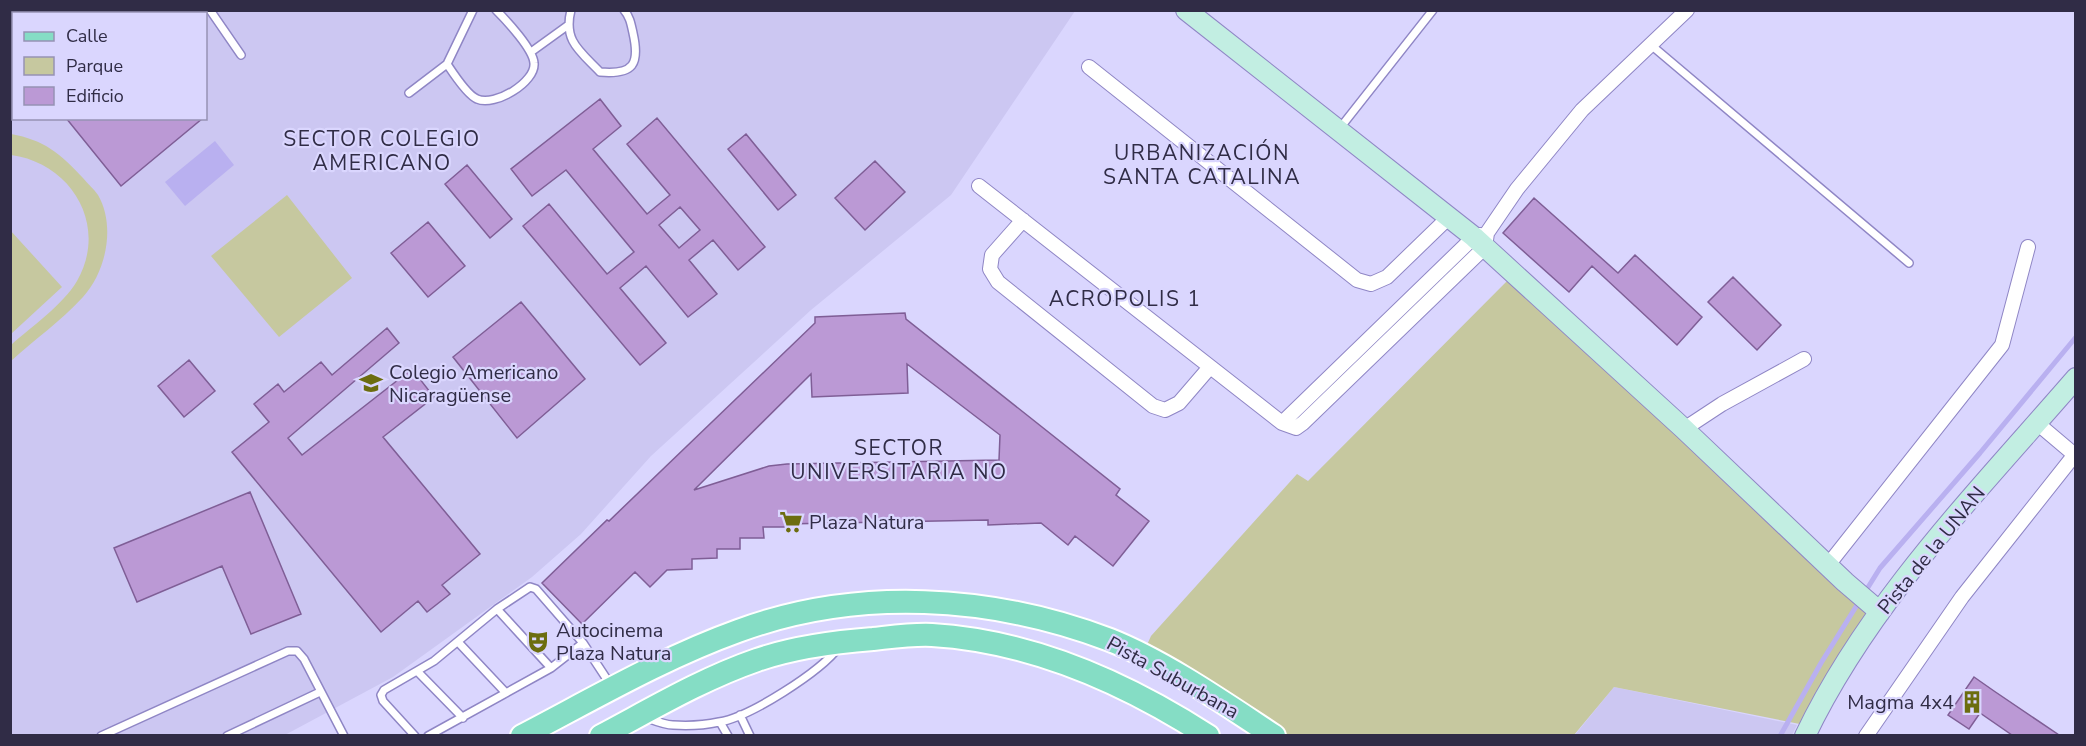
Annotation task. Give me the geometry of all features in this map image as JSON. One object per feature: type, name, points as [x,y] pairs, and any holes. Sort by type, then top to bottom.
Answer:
[{"type":"main road","name":"Pista Suburbana","points":[[522,735],[684,653],[738,631],[786,616],[837,606],[896,602],[994,608],[1042,618],[1111,641],[1168,670],[1274,735]]},
{"type":"main road","name":"Pista Suburbana","points":[[601,735],[696,685],[757,660],[808,646],[930,635],[985,641],[1041,655],[1081,669],[1182,719],[1208,735]]},
{"type":"street","points":[[1186,10],[1449,217],[1482,239],[1845,582],[1880,612]]},
{"type":"street","points":[[979,186],[1282,423],[1482,239],[1517,189],[1582,110],[1687,10]]},
{"type":"street","points":[[1089,67],[1357,280],[1371,284],[1387,277],[1449,217]]},
{"type":"street","points":[[1023,220],[992,255],[990,269],[999,282],[1153,406],[1165,410],[1179,403],[1210,367]]},
{"type":"street","points":[[1828,565],[2002,345],[2028,247]]},
{"type":"street","points":[[1684,429],[1722,404],[1804,359]]},
{"type":"street","name":"Pista de la UNAN","points":[[1805,735],[1845,665],[1880,612],[1919,560],[2076,378]]},
{"type":"street","points":[[1866,735],[1962,597],[2075,454],[2037,423]]},
{"type":"lane","points":[[409,93],[447,64],[473,10]]},
{"type":"lane","points":[[447,64],[457,79],[477,99],[492,101],[521,85],[534,70],[534,61],[531,52],[496,10]]},
{"type":"lane","points":[[571,10],[567,26],[572,41],[600,72],[625,71],[634,62],[637,51],[629,16],[624,10]]},
{"type":"lane","points":[[1338,130],[1433,10]]},
{"type":"lane","points":[[209,13],[241,54]]},
{"type":"lane","points":[[531,52],[567,26]]},
{"type":"lane","points":[[1651,45],[1909,263]]},
{"type":"lane","points":[[415,735],[383,701],[381,695],[384,690],[434,661],[497,609],[530,587],[536,589],[584,643],[613,689]]},
{"type":"lane","points":[[497,609],[551,668]]},
{"type":"lane","points":[[638,716],[672,726],[720,722],[740,715],[792,687],[832,657],[844,641]]},
{"type":"lane","points":[[458,642],[506,693]]},
{"type":"lane","points":[[428,735],[463,718],[551,668],[584,643]]},
{"type":"lane","points":[[101,735],[288,651],[297,651],[304,659],[344,735]]},
{"type":"lane","points":[[417,670],[463,718]]},
{"type":"lane","points":[[226,735],[320,692]]},
{"type":"lane","points":[[740,715],[750,735]]},
{"type":"lane","points":[[720,722],[728,735]]},
{"type":"shaded area","name":"Colegio Americano Nicaragüense","points":[[10,11],[1075,11],[951,195],[811,310],[651,456],[581,534],[532,577],[393,677],[283,736],[11,735]]},
{"type":"shaded area","points":[[215,141],[234,165],[185,206],[165,182]]},
{"type":"shaded area","points":[[1614,687],[1797,725],[1792,735],[1574,736]]},
{"type":"green space","points":[[11,134],[42,144],[75,169],[98,195],[106,220],[107,234],[103,262],[91,287],[66,314],[11,361],[11,345],[55,307],[77,281],[86,260],[89,239],[86,219],[78,200],[67,184],[51,170],[32,160],[11,155]]},
{"type":"green space","points":[[287,195],[352,278],[279,337],[211,256]]},
{"type":"green space","points":[[10,230],[62,287],[11,334],[10,334]]},
{"type":"green space","points":[[1515,273],[1880,612],[1810,726],[1614,687],[1574,735],[1274,735],[1142,656],[1151,636],[1297,474],[1308,481]]},
{"type":"building","points":[[600,99],[621,126],[593,149],[647,214],[670,195],[627,144],[657,118],[765,247],[738,270],[713,240],[689,260],[717,294],[688,317],[646,266],[620,288],[666,343],[640,365],[523,226],[549,204],[607,274],[634,252],[566,170],[532,196],[511,169]],"holes":[[[680,207],[700,230],[679,248],[659,225]]]},
{"type":"building","points":[[68,120],[201,120],[121,186]]},
{"type":"building","points":[[746,134],[796,195],[778,210],[728,149]]},
{"type":"building","points":[[875,161],[905,192],[865,230],[835,198]]},
{"type":"building","points":[[467,165],[512,219],[490,238],[445,184]]},
{"type":"building","points":[[1534,198],[1618,273],[1635,255],[1702,317],[1677,345],[1592,266],[1569,292],[1503,233]]},
{"type":"building","points":[[428,222],[465,266],[428,297],[391,253]]},
{"type":"building","points":[[1733,277],[1781,325],[1757,350],[1708,302]]},
{"type":"building","points":[[521,302],[585,379],[517,438],[453,357]]},
{"type":"building","points":[[905,313],[906,319],[1120,489],[1116,495],[1149,521],[1113,566],[1075,536],[1068,545],[1041,523],[988,525],[988,520],[785,524],[785,527],[763,527],[764,538],[740,538],[740,549],[717,549],[717,558],[692,559],[692,569],[667,570],[650,587],[635,572],[582,624],[542,583],[815,323],[815,317]],"holes":[[[907,364],[1000,435],[999,460],[787,464],[769,466],[694,490],[811,374],[812,397],[908,393]]]},
{"type":"building","points":[[387,328],[399,343],[288,438],[302,455],[412,369],[434,397],[383,437],[480,554],[442,585],[450,594],[427,612],[418,601],[381,632],[232,452],[269,422],[254,404],[278,384],[284,392],[321,362],[332,375]]},
{"type":"building","points":[[189,360],[215,391],[184,417],[158,386]]},
{"type":"building","points":[[250,492],[301,614],[251,634],[222,566],[137,602],[114,548]]},
{"type":"building","points":[[1974,677],[2059,735],[2012,735],[1980,713],[1969,729],[1948,715]]},
{"type":"waterway","points":[[1780,736],[1821,663],[1880,568],[1980,453],[2076,337]]},
{"type":"place","name":"Colegio Americano Nicaragüense","points":[[371,383]]},
{"type":"place","name":"Plaza Natura","points":[[791,522]]},
{"type":"place","name":"Autocinema Plaza Natura","points":[[538,642]]},
{"type":"place","name":"Magma 4x4","points":[[1972,702]]},
{"type":"district","name":"SECTOR COLEGIO AMERICANO","points":[[382,151]]},
{"type":"district","name":"URBANIZACIÓN SANTA CATALINA","points":[[1202,165]]},
{"type":"district","name":"ACROPOLIS 1","points":[[1125,299]]},
{"type":"district","name":"SECTOR UNIVERSITARIA NO","points":[[899,460]]}]
